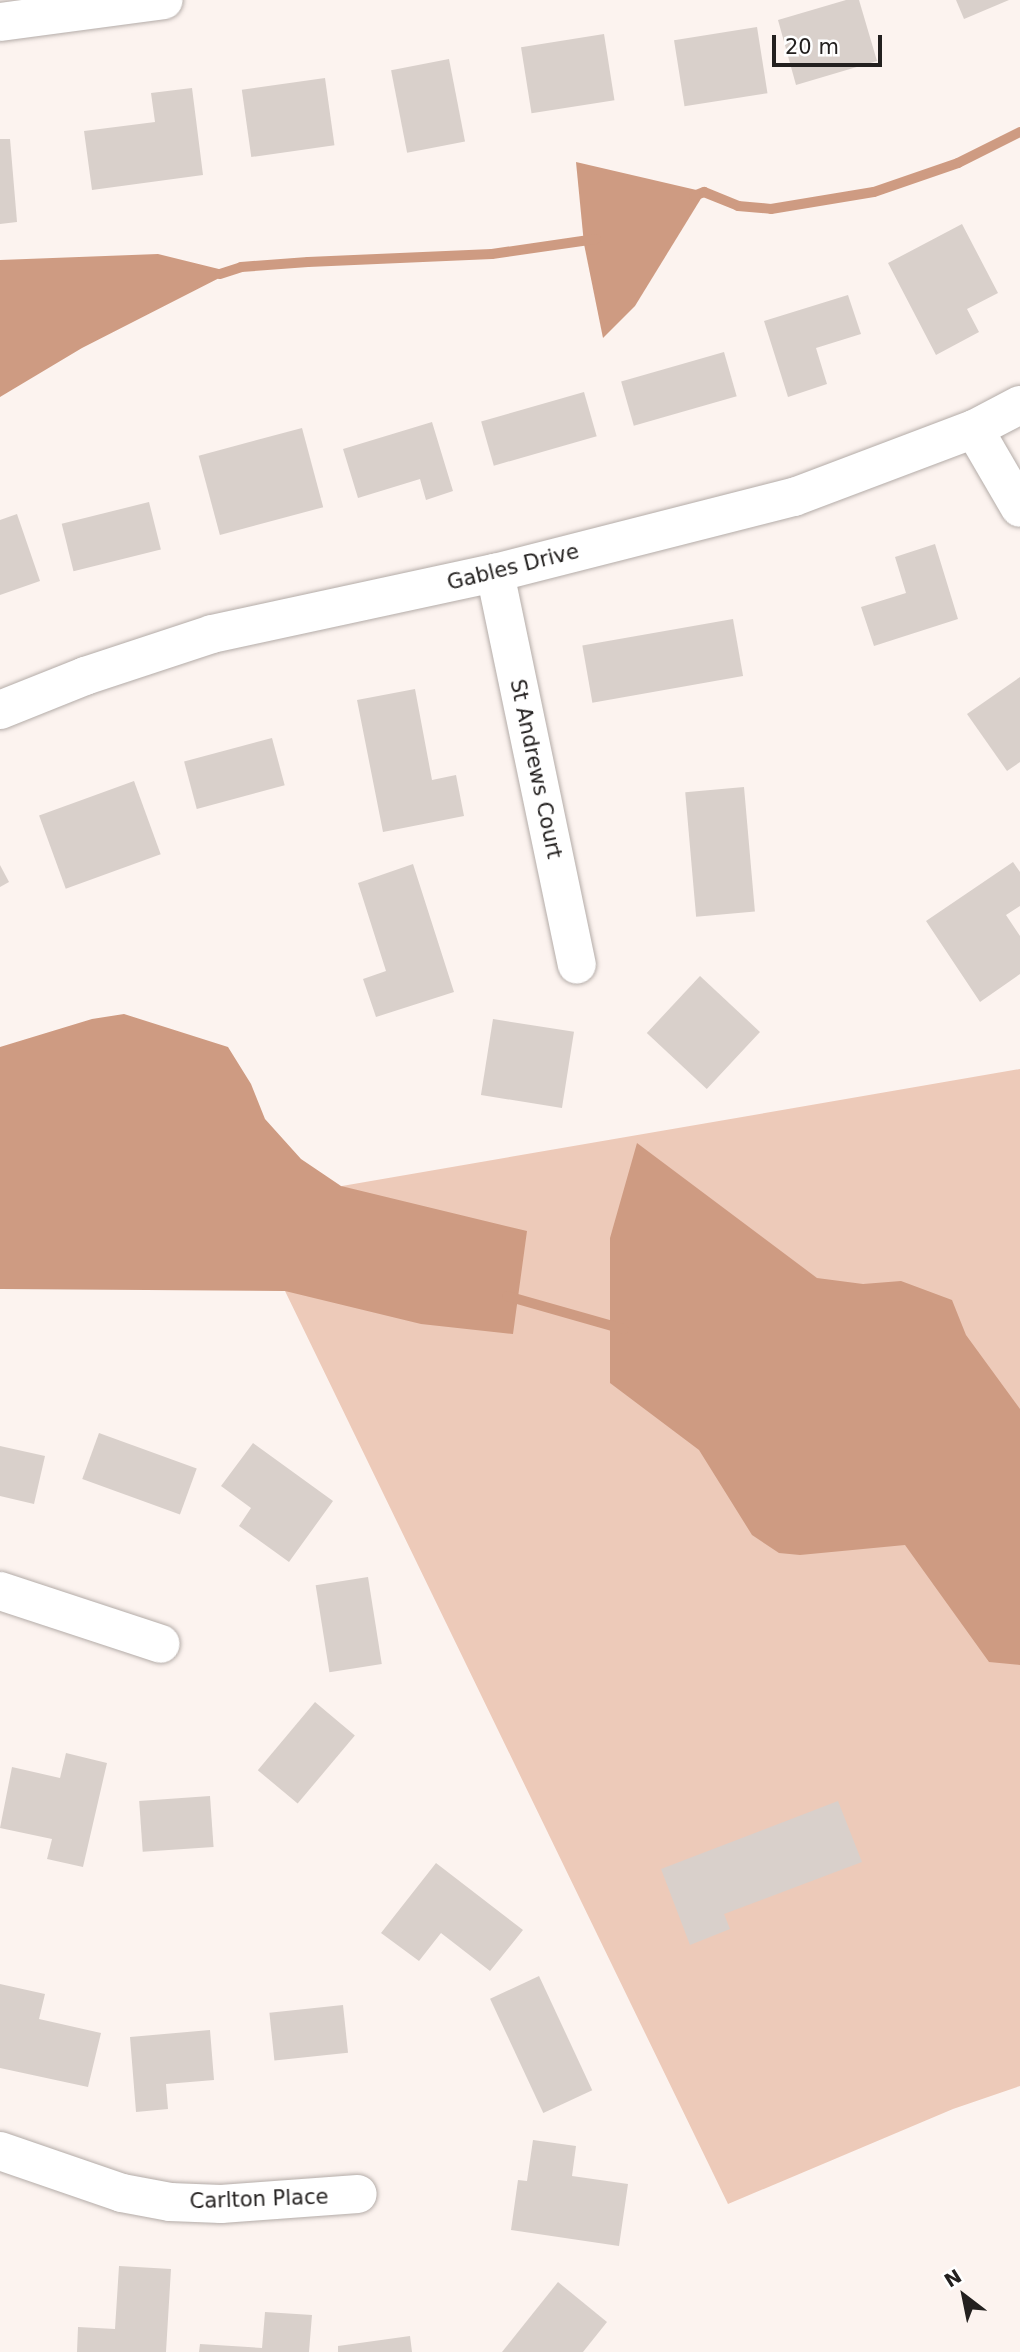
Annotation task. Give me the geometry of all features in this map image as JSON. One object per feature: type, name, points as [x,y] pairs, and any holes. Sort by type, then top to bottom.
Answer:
[{"type":"street","points":[[0,22],[164,0]]},
{"type":"street","name":"Gables Drive","points":[[0,710],[85,676],[212,634],[495,573],[781,501],[974,429],[1020,405]]},
{"type":"street","points":[[974,429],[1020,508]]},
{"type":"street","name":"St Andrews Court","points":[[495,573],[577,964]]},
{"type":"street","points":[[0,1591],[161,1644]]},
{"type":"street","name":"Carlton Place","points":[[0,2151],[122,2193],[170,2202],[221,2204],[358,2194]]},
{"type":"shaded area","points":[[576,162],[705,192],[635,306],[603,338],[584,244]]},
{"type":"shaded area","points":[[158,254],[231,272],[82,348],[0,397],[0,260]]},
{"type":"shaded area","points":[[124,1014],[228,1047],[251,1084],[265,1119],[301,1159],[341,1186],[527,1231],[513,1334],[421,1324],[285,1291],[0,1289],[0,1047],[92,1019]]},
{"type":"shaded area","points":[[1020,1069],[1020,2086],[953,2109],[728,2204],[285,1291],[342,1186]]},
{"type":"shaded area","points":[[637,1143],[817,1278],[863,1284],[901,1281],[952,1300],[966,1335],[1020,1409],[1020,1665],[989,1662],[905,1545],[800,1555],[779,1553],[752,1535],[699,1450],[610,1383],[610,1238]]},
{"type":"building","points":[[846,0],[859,0],[877,61],[796,85],[778,20]]},
{"type":"building","points":[[956,0],[1009,0],[964,19]]},
{"type":"building","points":[[757,27],[767,93],[685,106],[674,40]]},
{"type":"building","points":[[604,34],[614,100],[532,113],[521,47]]},
{"type":"building","points":[[449,59],[465,141],[407,153],[391,70]]},
{"type":"building","points":[[325,78],[334,145],[251,157],[242,90]]},
{"type":"building","points":[[192,88],[203,175],[92,190],[84,131],[155,122],[151,93]]},
{"type":"building","points":[[0,139],[10,139],[17,222],[0,224]]},
{"type":"building","points":[[962,224],[998,293],[967,309],[979,332],[936,355],[888,263]]},
{"type":"building","points":[[848,295],[861,334],[816,348],[827,384],[788,397],[764,321]]},
{"type":"building","points":[[724,352],[737,396],[634,426],[621,381]]},
{"type":"building","points":[[584,392],[597,436],[494,466],[481,421]]},
{"type":"building","points":[[432,422],[453,491],[426,500],[420,479],[358,498],[343,449]]},
{"type":"building","points":[[302,428],[323,507],[220,535],[199,456]]},
{"type":"building","points":[[149,502],[161,550],[74,571],[62,524]]},
{"type":"building","points":[[17,514],[40,581],[0,595],[0,520]]},
{"type":"building","points":[[935,544],[958,619],[874,646],[861,607],[906,593],[895,557]]},
{"type":"building","points":[[733,619],[743,676],[592,703],[582,646]]},
{"type":"building","points":[[1020,677],[1020,762],[1007,771],[967,714]]},
{"type":"building","points":[[415,689],[432,780],[456,775],[464,816],[383,832],[357,700]]},
{"type":"building","points":[[272,738],[285,785],[197,809],[184,762]]},
{"type":"building","points":[[134,781],[161,854],[66,889],[39,816]]},
{"type":"building","points":[[744,787],[755,912],[696,917],[685,792]]},
{"type":"building","points":[[1013,862],[1020,872],[1020,906],[1006,915],[1020,936],[1020,974],[980,1002],[926,921]]},
{"type":"building","points":[[413,864],[454,992],[376,1017],[363,979],[386,971],[358,883]]},
{"type":"building","points":[[0,865],[9,882],[0,887]]},
{"type":"building","points":[[700,976],[760,1032],[707,1089],[647,1033]]},
{"type":"building","points":[[493,1019],[574,1032],[562,1108],[481,1095]]},
{"type":"building","points":[[99,1433],[197,1469],[180,1515],[82,1479]]},
{"type":"building","points":[[253,1443],[333,1501],[289,1562],[239,1526],[251,1508],[221,1486]]},
{"type":"building","points":[[0,1446],[45,1456],[34,1504],[0,1496]]},
{"type":"building","points":[[368,1577],[382,1664],[329,1672],[316,1585]]},
{"type":"building","points":[[315,1702],[355,1735],[298,1804],[258,1770]]},
{"type":"building","points":[[66,1753],[107,1763],[83,1867],[47,1859],[52,1839],[0,1828],[12,1767],[60,1778]]},
{"type":"building","points":[[210,1796],[214,1847],[143,1852],[139,1801]]},
{"type":"building","points":[[838,1801],[862,1862],[724,1914],[730,1929],[690,1945],[661,1869]]},
{"type":"building","points":[[436,1863],[523,1930],[490,1971],[441,1933],[419,1961],[381,1933]]},
{"type":"building","points":[[539,1976],[592,2090],[543,2113],[490,1999]]},
{"type":"building","points":[[0,1984],[45,1994],[39,2019],[101,2033],[88,2087],[0,2068]]},
{"type":"building","points":[[343,2005],[348,2053],[274,2060],[269,2013]]},
{"type":"building","points":[[210,2030],[214,2080],[166,2084],[168,2109],[136,2112],[130,2037]]},
{"type":"building","points":[[533,2140],[576,2146],[572,2176],[628,2184],[619,2246],[511,2230],[518,2180],[527,2181]]},
{"type":"building","points":[[119,2266],[171,2269],[166,2352],[77,2352],[78,2327],[115,2329]]},
{"type":"building","points":[[558,2282],[607,2322],[583,2352],[502,2352]]},
{"type":"building","points":[[265,2312],[312,2315],[309,2352],[199,2352],[200,2344],[262,2348]]},
{"type":"building","points":[[410,2336],[412,2352],[338,2352],[338,2346]]},
{"type":"waterway","points":[[694,196],[704,192],[738,206],[771,209],[874,192],[958,163],[1020,132]]},
{"type":"waterway","points":[[220,274],[241,267],[308,262],[492,254],[596,239]]},
{"type":"waterway","points":[[507,1296],[623,1329]]}]
